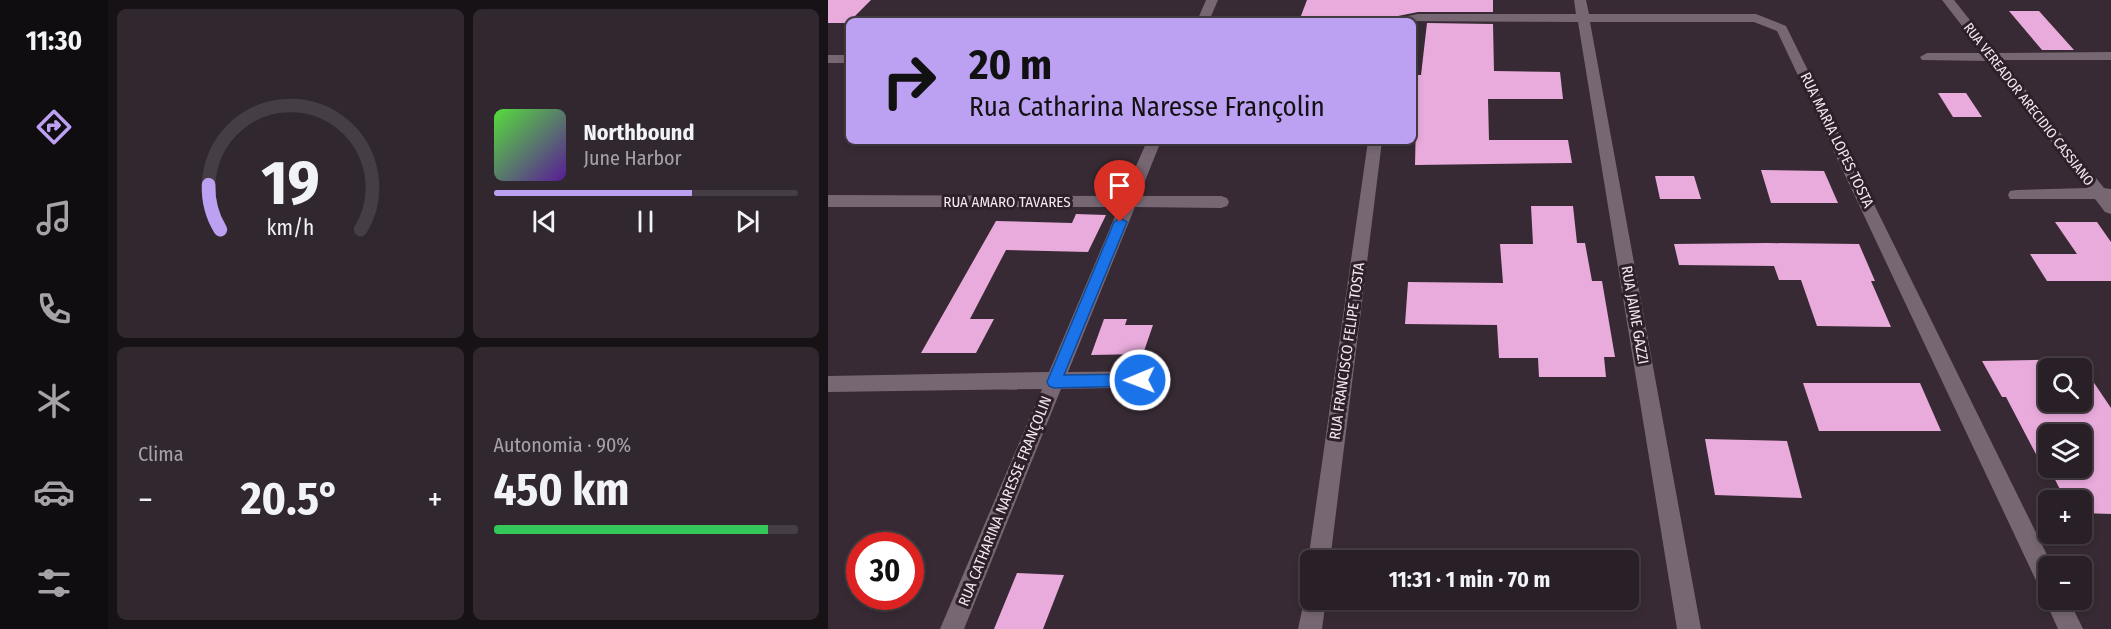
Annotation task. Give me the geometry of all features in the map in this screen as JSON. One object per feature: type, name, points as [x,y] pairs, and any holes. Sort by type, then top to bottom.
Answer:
[{"type":"street","points":[[1204,18],[1212,0]]},
{"type":"street","name":"RUA VEREADOR ARECIDIO CASSIANO","points":[[1948,0],[1992,57],[2105,193],[2111,208]]},
{"type":"street","name":"RUA MARIA LOPES TOSTA","points":[[1416,19],[1581,9],[1755,18],[1782,29],[2038,560]]},
{"type":"street","name":"RUA JAIME GAZZI","points":[[1581,9],[1689,629]]},
{"type":"street","points":[[1927,57],[2111,57]]},
{"type":"street","points":[[828,59],[846,59]]},
{"type":"street","name":"RUA CATHARINA NARESSE FRANÇOLIN","points":[[952,629],[1153,144]]},
{"type":"street","name":"RUA FRANCISCO FELIPE TOSTA","points":[[1320,550],[1375,144]]},
{"type":"street","points":[[2016,195],[2105,193]]},
{"type":"street","name":"RUA AMARO TAVARES","points":[[828,201],[1221,202]]},
{"type":"street","points":[[828,384],[1161,379]]},
{"type":"street","points":[[1310,629],[1313,610]]},
{"type":"street","points":[[2062,610],[2071,629]]},
{"type":"building","points":[[828,0],[871,0],[853,18],[846,18],[846,23],[828,23]]},
{"type":"building","points":[[1307,0],[1493,0],[1493,12],[1418,12],[1396,18],[1300,18]]},
{"type":"building","points":[[2009,11],[2039,11],[2074,50],[2042,50]]},
{"type":"building","points":[[1427,23],[1493,24],[1494,71],[1560,72],[1563,99],[1488,99],[1489,140],[1568,140],[1572,163],[1415,165],[1417,75],[1421,75]]},
{"type":"building","points":[[1938,93],[1966,93],[1982,117],[1953,117]]},
{"type":"building","points":[[1761,170],[1824,171],[1838,203],[1771,203]]},
{"type":"building","points":[[1655,176],[1694,176],[1701,199],[1660,199]]},
{"type":"building","points":[[1531,206],[1573,206],[1577,243],[1585,243],[1592,281],[1602,281],[1615,357],[1604,357],[1606,377],[1539,377],[1538,358],[1499,358],[1497,325],[1405,324],[1408,282],[1503,283],[1500,244],[1533,244]]},
{"type":"building","points":[[1076,214],[1106,215],[1088,252],[1006,250],[970,319],[994,319],[976,353],[921,353],[996,221],[1072,223]]},
{"type":"building","points":[[2055,222],[2097,222],[2111,242],[2111,281],[2047,281],[2030,254],[2077,254]]},
{"type":"building","points":[[1674,244],[1859,244],[1875,281],[1871,281],[1891,327],[1817,326],[1801,280],[1779,280],[1774,266],[1679,265]]},
{"type":"building","points":[[1104,319],[1127,319],[1125,325],[1153,325],[1143,354],[1091,355]]},
{"type":"building","points":[[2038,360],[2038,412],[2092,412],[2092,380],[2111,408],[2111,514],[2092,513],[2092,490],[2060,490],[2054,478],[2092,478],[2092,424],[2038,424],[2038,458],[2006,397],[2002,397],[1982,361]]},
{"type":"building","points":[[1803,383],[1920,383],[1941,431],[1819,431]]},
{"type":"building","points":[[1705,439],[1787,441],[1802,498],[1715,495]]},
{"type":"building","points":[[1017,573],[1064,575],[1043,629],[994,629]]},
{"type":"route","points":[[1120,222],[1054,382],[1140,380]]}]
